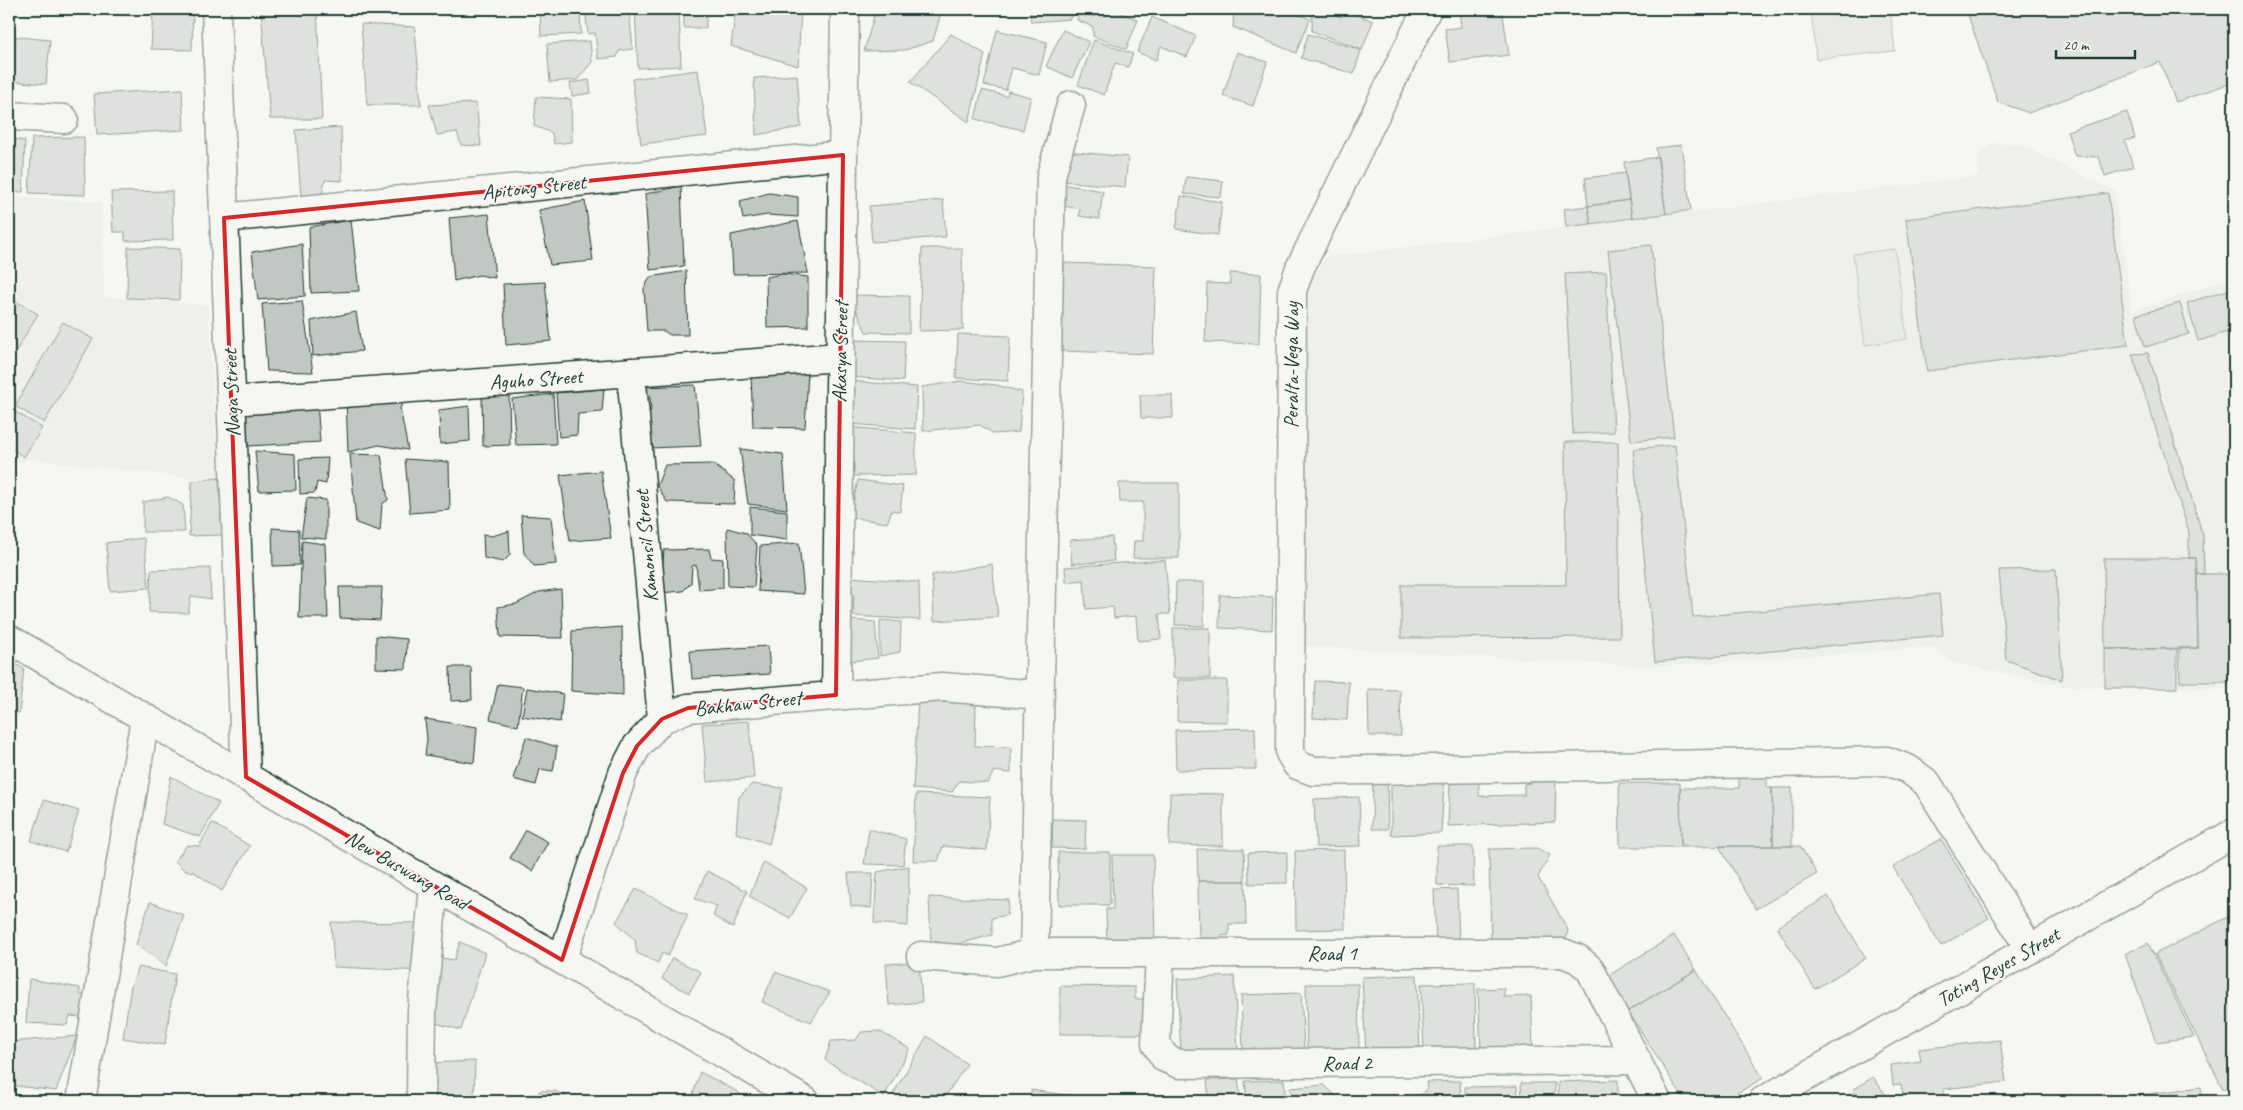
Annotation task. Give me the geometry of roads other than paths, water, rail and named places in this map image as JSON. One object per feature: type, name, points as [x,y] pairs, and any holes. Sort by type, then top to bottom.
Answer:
[{"type":"street","name":"Naga Street","points":[[216,9],[246,777]]},
{"type":"street","name":"Akasya Street","points":[[836,694],[845,9]]},
{"type":"street","name":"Peralta-Vega Way","points":[[1426,9],[1300,268],[1292,291],[1290,752],[1297,765],[1313,771],[1888,761],[1908,769],[1927,783],[2030,949]]},
{"type":"street","points":[[1034,954],[1051,176],[1071,105]]},
{"type":"street","points":[[9,116],[64,119]]},
{"type":"street","name":"Apitong Street","points":[[224,218],[843,155]]},
{"type":"street","name":"Aguho Street","points":[[232,401],[840,357]]},
{"type":"street","name":"Kamonsil Street","points":[[631,372],[662,719]]},
{"type":"street","name":"New Buswang Road","points":[[9,639],[562,960],[773,1093],[805,1101]]},
{"type":"street","name":"Bakhaw Street","points":[[562,960],[623,773],[637,746],[662,719],[688,708],[836,694],[942,687],[1040,695]]},
{"type":"street","points":[[81,1101],[145,718]]},
{"type":"street","name":"Toting Reyes Street","points":[[1763,1101],[2234,833]]},
{"type":"street","points":[[421,1101],[422,1011],[434,886]]},
{"type":"street","name":"Road 2","points":[[1160,953],[1156,1044],[1165,1058],[1178,1064],[1637,1060]]},
{"type":"street","name":"Road 1","points":[[921,956],[997,962],[1034,954],[1563,953],[1578,959],[1590,969],[1657,1101]]}]
